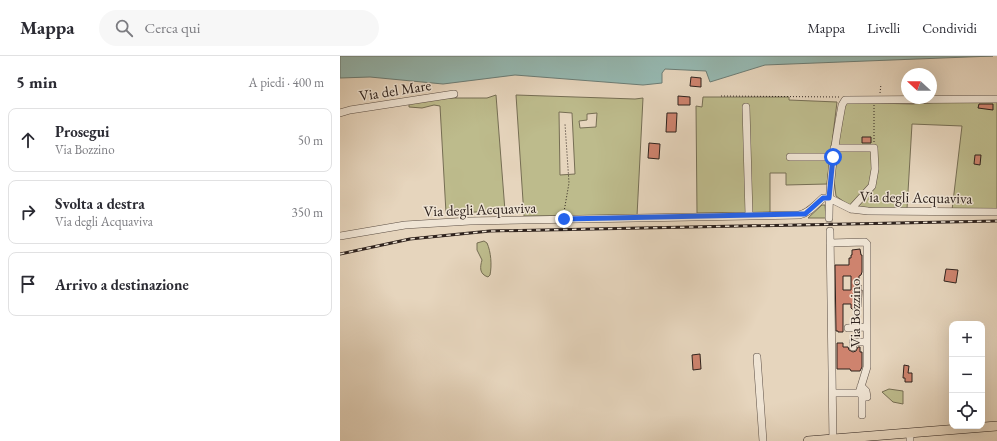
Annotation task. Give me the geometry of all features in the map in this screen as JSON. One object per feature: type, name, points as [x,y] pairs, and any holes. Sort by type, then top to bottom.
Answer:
[{"type":"main road","points":[[808,441],[910,437],[997,426]]},
{"type":"street","name":"Via del Mare","points":[[340,113],[350,110],[454,94]]},
{"type":"street","points":[[829,218],[829,198],[834,148],[842,105],[846,100],[997,99]]},
{"type":"street","points":[[746,107],[749,215]]},
{"type":"street","points":[[834,148],[874,148],[876,169],[872,186],[851,209]]},
{"type":"street","points":[[790,157],[833,157]]},
{"type":"street","name":"Via degli Acquaviva","points":[[340,236],[413,224],[470,221],[721,217],[805,214],[823,198],[829,198],[851,209],[868,211],[997,212]]},
{"type":"street","name":"Via Bozzino","points":[[830,231],[833,440]]},
{"type":"street","name":"Via Bozzino","points":[[830,243],[865,242],[867,244],[867,367],[860,390]]},
{"type":"street","points":[[848,328],[867,328]]},
{"type":"street","points":[[853,347],[853,342],[867,342]]},
{"type":"street","points":[[757,357],[763,441]]},
{"type":"street","points":[[833,393],[860,390],[866,391],[867,397]]},
{"type":"street","points":[[860,390],[862,395],[862,415]]},
{"type":"path","points":[[880,93],[881,84]]},
{"type":"path","points":[[721,96],[832,96],[846,100]]},
{"type":"path","points":[[874,103],[874,148]]},
{"type":"path","points":[[564,219],[564,204],[569,183],[566,124]]},
{"type":"shaded area","points":[[496,95],[505,211],[446,213],[440,106],[434,105],[422,108],[409,107],[409,101],[440,98],[487,98]]},
{"type":"shaded area","points":[[516,95],[643,98],[637,216],[524,216]],"holes":[[[559,112],[572,113],[575,174],[560,175]],[[597,113],[596,127],[580,128],[579,121],[587,120],[587,114]]]},
{"type":"shaded area","points":[[703,97],[789,97],[789,100],[837,102],[827,184],[786,185],[786,173],[770,173],[770,213],[697,213],[696,106],[702,107]]},
{"type":"shaded area","points":[[997,100],[997,209],[952,210],[962,126],[912,124],[907,209],[881,209],[850,206],[836,196],[833,173],[844,105],[847,101],[901,104],[937,104],[937,102]]},
{"type":"shaded area","points":[[822,205],[825,205],[826,218],[808,218]]},
{"type":"shaded area","points":[[484,241],[487,243],[491,259],[491,271],[488,277],[482,272],[482,260],[477,250],[477,243]]},
{"type":"shaded area","points":[[889,389],[903,391],[903,404],[893,402],[882,392]]},
{"type":"water","points":[[340,56],[993,56],[765,65],[710,82],[706,71],[665,69],[662,73],[662,83],[643,85],[515,75],[443,84],[370,77],[340,78]]},
{"type":"building","points":[[691,77],[701,78],[701,87],[690,86]]},
{"type":"building","points":[[678,96],[690,97],[690,105],[678,105]]},
{"type":"building","points":[[979,104],[993,104],[993,110],[978,108]]},
{"type":"building","points":[[667,113],[677,113],[676,132],[666,132]]},
{"type":"building","points":[[862,137],[871,137],[871,143],[862,143]]},
{"type":"building","points":[[649,143],[660,144],[659,159],[648,158]]},
{"type":"building","points":[[975,155],[981,155],[980,165],[974,164]]},
{"type":"building","points":[[860,249],[862,255],[862,272],[859,276],[859,285],[861,285],[862,290],[861,307],[852,309],[851,304],[843,304],[843,332],[838,332],[836,331],[835,265],[849,265],[849,258],[851,258],[852,250]],"holes":[[[843,276],[851,276],[851,290],[843,290]]]},
{"type":"building","points":[[946,269],[958,270],[956,283],[944,281]]},
{"type":"building","points":[[837,343],[843,343],[843,347],[848,347],[849,350],[853,352],[860,347],[860,352],[862,352],[862,367],[860,371],[837,369]]},
{"type":"building","points":[[700,354],[701,369],[693,370],[692,355]]},
{"type":"building","points":[[904,365],[909,366],[908,373],[912,373],[912,382],[905,382],[905,378],[903,378]]},
{"type":"tunnel","points":[[829,218],[830,231]]},
{"type":"railway","points":[[340,254],[410,239],[490,231],[997,221]]},
{"type":"route","points":[[564,219],[721,217],[805,214],[823,198],[829,198],[833,157]]}]
